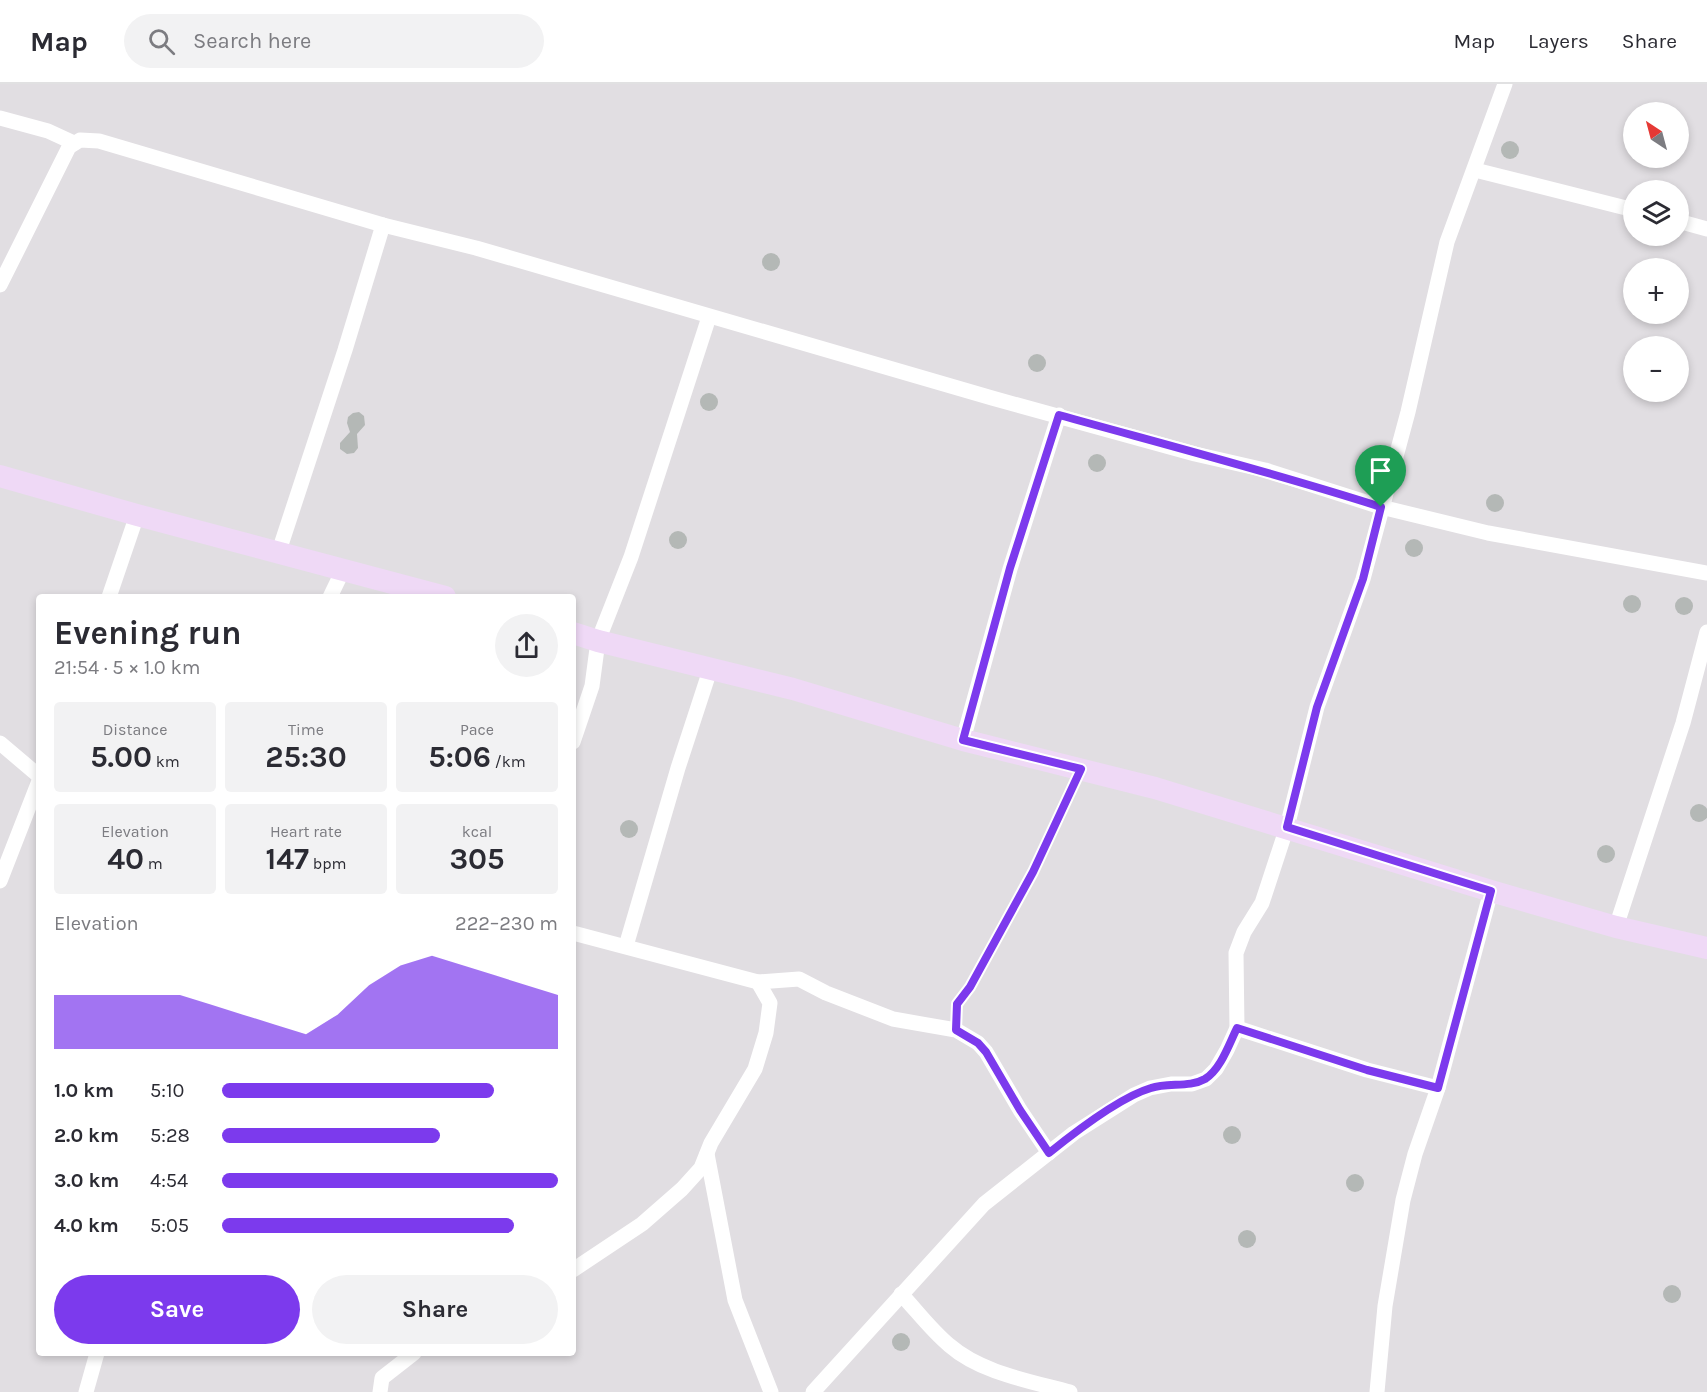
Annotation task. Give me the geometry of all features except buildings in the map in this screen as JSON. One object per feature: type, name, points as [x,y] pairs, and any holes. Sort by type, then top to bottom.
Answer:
[{"type":"street","points":[[813,1392],[984,1204],[1092,1122],[1150,1088],[1171,1084],[1192,1084],[1206,1078],[1216,1069],[1237,1028],[1236,952],[1244,932],[1262,903],[1287,827],[1317,707],[1363,579],[1408,412],[1447,242],[1505,84]]},
{"type":"street","points":[[0,118],[48,131],[74,143]]},
{"type":"street","points":[[0,285],[69,147],[74,143],[87,140],[99,141],[383,225],[476,248],[709,317],[1195,454],[1264,470],[1381,507],[1488,533],[1707,573]]},
{"type":"street","points":[[1475,170],[1623,207]]},
{"type":"street","points":[[279,551],[383,225]]},
{"type":"street","points":[[1689,225],[1707,229]]},
{"type":"street","points":[[576,733],[592,686],[598,641],[653,493],[709,317]]},
{"type":"street","points":[[963,740],[1010,568],[1059,415]]},
{"type":"street","points":[[0,476],[434,594]]},
{"type":"street","points":[[110,594],[137,515]]},
{"type":"street","points":[[331,594],[343,570]]},
{"type":"street","points":[[1616,927],[1683,723],[1707,632]]},
{"type":"street","points":[[576,634],[793,688],[963,740],[1081,769],[1287,827],[1491,891],[1616,927],[1707,948]]},
{"type":"street","points":[[626,946],[678,768],[711,667]]},
{"type":"street","points":[[0,744],[36,776]]},
{"type":"street","points":[[0,881],[36,787]]},
{"type":"street","points":[[1377,1392],[1385,1306],[1403,1200],[1415,1154],[1438,1088],[1491,891]]},
{"type":"street","points":[[576,934],[758,982],[799,979],[826,993],[893,1019],[956,1030],[978,1043],[986,1052],[1020,1110],[1049,1153]]},
{"type":"street","points":[[576,1268],[642,1224],[682,1190],[701,1168],[756,1069],[766,1033],[770,1003],[758,982]]},
{"type":"street","points":[[1237,1028],[1367,1070],[1438,1088]]},
{"type":"street","points":[[707,1154],[735,1300],[771,1392]]},
{"type":"street","points":[[901,1294],[934,1332],[966,1357],[1003,1373],[1070,1392]]},
{"type":"street","points":[[86,1392],[96,1356]]},
{"type":"street","points":[[380,1392],[382,1378],[410,1356]]},
{"type":"path","points":[[956,1030],[957,1004],[970,987],[1033,872],[1081,769]]},
{"type":"route","points":[[1059,415],[1195,454],[1264,470],[1381,507],[1363,579],[1317,707],[1287,827],[1491,891],[1464,984],[1438,1088],[1367,1070],[1237,1028],[1216,1069],[1206,1078],[1192,1084],[1171,1084],[1150,1088],[1134,1095],[1074,1133],[1049,1153],[1020,1110],[986,1052],[978,1043],[956,1030],[957,1004],[970,987],[1033,872],[1081,769],[963,740],[1010,568],[1059,415]]}]
